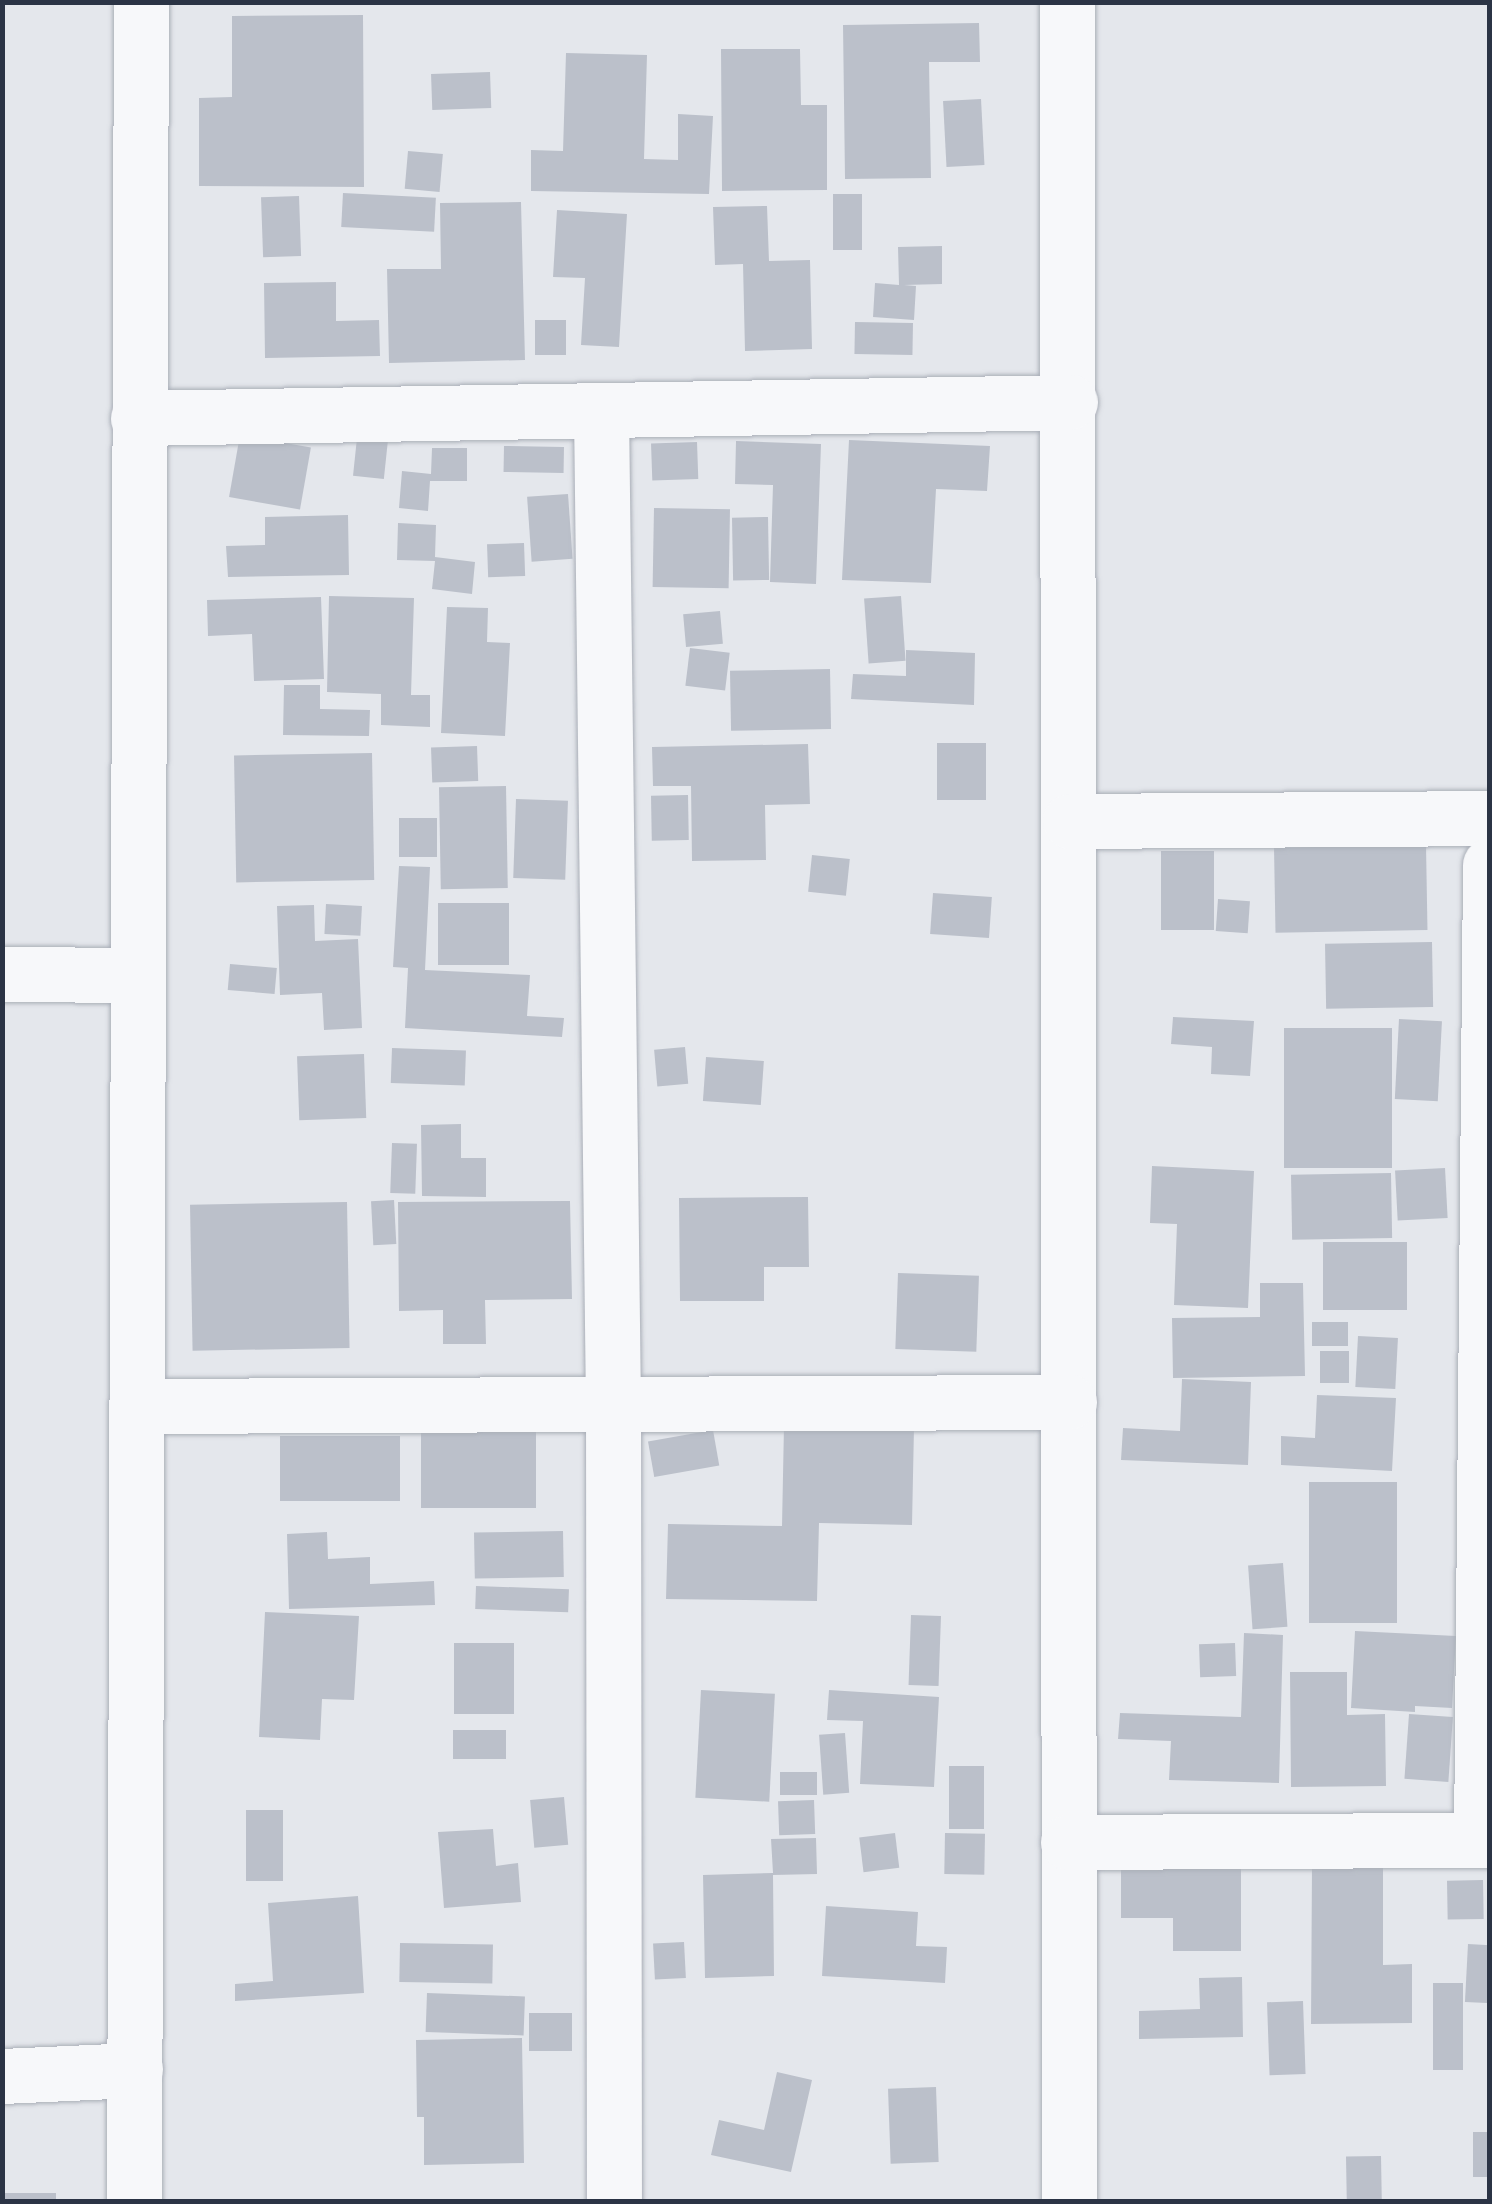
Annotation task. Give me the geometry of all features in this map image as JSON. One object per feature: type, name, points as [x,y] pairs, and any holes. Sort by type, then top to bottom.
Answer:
[{"type":"street","points":[[134,2202],[141,2]]},
{"type":"street","points":[[1067,2],[1069,2202]]},
{"type":"street","points":[[138,418],[1070,402]]},
{"type":"street","points":[[601,410],[613,1404],[614,2202]]},
{"type":"street","points":[[1070,821],[1490,818]]},
{"type":"street","points":[[1068,1842],[1485,1840],[1490,865]]},
{"type":"street","points":[[2,974],[136,975]]},
{"type":"street","points":[[136,1406],[1069,1402]]},
{"type":"street","points":[[2,2076],[135,2070]]},
{"type":"building","points":[[363,15],[364,187],[199,186],[199,98],[232,97],[232,16]]},
{"type":"building","points":[[979,23],[980,62],[929,62],[931,178],[845,179],[843,25]]},
{"type":"building","points":[[721,49],[800,49],[801,105],[827,105],[827,190],[722,191]]},
{"type":"building","points":[[566,53],[647,55],[644,159],[678,160],[678,114],[713,116],[709,194],[531,191],[531,150],[563,151]]},
{"type":"building","points":[[490,72],[491,108],[432,110],[431,74]]},
{"type":"building","points":[[981,99],[984,165],[947,167],[943,101]]},
{"type":"building","points":[[408,151],[443,154],[440,192],[405,189]]},
{"type":"building","points":[[343,193],[436,198],[434,232],[341,227]]},
{"type":"building","points":[[833,194],[862,194],[862,250],[833,250]]},
{"type":"building","points":[[299,196],[301,256],[263,257],[261,197]]},
{"type":"building","points":[[521,202],[525,360],[389,363],[387,269],[441,269],[440,203]]},
{"type":"building","points":[[767,206],[769,261],[810,260],[812,349],[745,351],[743,264],[715,265],[713,207]]},
{"type":"building","points":[[557,210],[627,214],[619,347],[581,345],[585,278],[553,277]]},
{"type":"building","points":[[942,246],[942,284],[904,285],[916,286],[914,320],[873,317],[875,283],[899,285],[898,247]]},
{"type":"building","points":[[336,282],[336,321],[379,320],[380,356],[265,358],[264,283]]},
{"type":"building","points":[[535,320],[566,320],[566,355],[535,355]]},
{"type":"building","points":[[855,322],[913,323],[912,355],[854,354]]},
{"type":"building","points":[[240,435],[311,448],[300,510],[229,497]]},
{"type":"building","points":[[357,438],[388,441],[384,479],[353,476]]},
{"type":"building","points":[[849,440],[990,446],[987,491],[936,489],[931,583],[842,580]]},
{"type":"building","points":[[736,441],[821,444],[816,584],[770,582],[773,485],[735,484]]},
{"type":"building","points":[[697,442],[698,479],[652,481],[651,444]]},
{"type":"building","points":[[504,446],[564,447],[564,473],[504,472]]},
{"type":"building","points":[[432,448],[467,448],[467,481],[430,481],[428,511],[399,508],[402,471],[431,474]]},
{"type":"building","points":[[568,494],[573,559],[532,562],[527,497]]},
{"type":"building","points":[[654,508],[730,509],[729,588],[653,587]]},
{"type":"building","points":[[348,515],[349,575],[228,577],[226,546],[265,545],[265,517]]},
{"type":"building","points":[[768,517],[769,580],[733,581],[732,518]]},
{"type":"building","points":[[398,523],[436,525],[435,557],[475,562],[472,594],[432,589],[435,561],[397,560]]},
{"type":"building","points":[[524,543],[525,576],[488,577],[487,544]]},
{"type":"building","points":[[329,596],[414,598],[411,695],[430,695],[430,727],[381,725],[381,694],[327,692]]},
{"type":"building","points":[[901,596],[906,661],[869,663],[864,599]]},
{"type":"building","points":[[321,597],[324,679],[254,681],[252,634],[208,636],[207,600]]},
{"type":"building","points":[[447,607],[488,608],[487,642],[510,643],[505,736],[441,733]]},
{"type":"building","points":[[720,611],[723,644],[686,647],[683,614]]},
{"type":"building","points":[[690,648],[730,653],[725,691],[685,686]]},
{"type":"building","points":[[906,650],[975,653],[974,705],[851,699],[853,674],[906,676]]},
{"type":"building","points":[[830,669],[831,729],[731,731],[730,671]]},
{"type":"building","points":[[284,685],[320,685],[320,709],[370,710],[369,736],[283,735]]},
{"type":"building","points":[[937,743],[986,743],[986,800],[937,800]]},
{"type":"building","points":[[808,744],[810,804],[765,805],[766,860],[692,861],[691,786],[653,786],[652,747]]},
{"type":"building","points":[[477,746],[478,781],[432,783],[431,748]]},
{"type":"building","points":[[372,753],[374,880],[236,882],[234,755]]},
{"type":"building","points":[[506,786],[508,888],[441,889],[439,787]]},
{"type":"building","points":[[688,795],[689,840],[652,841],[651,796]]},
{"type":"building","points":[[516,799],[568,801],[565,880],[513,878]]},
{"type":"building","points":[[399,818],[437,818],[437,857],[399,857]]},
{"type":"building","points":[[1426,845],[1427,930],[1276,933],[1274,848]]},
{"type":"building","points":[[1161,851],[1214,851],[1214,930],[1161,930]]},
{"type":"building","points":[[812,855],[850,859],[846,896],[808,892]]},
{"type":"building","points":[[399,866],[430,867],[425,970],[530,975],[527,1016],[564,1018],[562,1037],[405,1028],[408,968],[393,967]]},
{"type":"building","points":[[933,893],[992,897],[989,938],[930,934]]},
{"type":"building","points":[[1218,899],[1250,901],[1248,933],[1216,931]]},
{"type":"building","points":[[438,903],[509,903],[509,965],[438,965]]},
{"type":"building","points":[[326,904],[362,906],[360,936],[324,934]]},
{"type":"building","points":[[314,905],[315,941],[358,939],[362,1028],[324,1030],[322,993],[280,995],[277,906]]},
{"type":"building","points":[[1432,942],[1433,1007],[1326,1009],[1325,944]]},
{"type":"building","points":[[230,964],[277,968],[275,994],[228,990]]},
{"type":"building","points":[[1173,1017],[1254,1021],[1250,1076],[1211,1074],[1212,1047],[1171,1044]]},
{"type":"building","points":[[1399,1019],[1442,1021],[1438,1101],[1395,1099]]},
{"type":"building","points":[[1284,1028],[1392,1028],[1392,1168],[1284,1168]]},
{"type":"building","points":[[685,1047],[688,1084],[657,1087],[654,1050]]},
{"type":"building","points":[[392,1048],[466,1051],[465,1086],[391,1083]]},
{"type":"building","points":[[364,1054],[366,1118],[299,1120],[297,1056]]},
{"type":"building","points":[[706,1057],[764,1061],[761,1105],[703,1101]]},
{"type":"building","points":[[461,1124],[461,1158],[486,1158],[486,1197],[422,1196],[421,1125]]},
{"type":"building","points":[[392,1143],[417,1144],[415,1194],[390,1193]]},
{"type":"building","points":[[1152,1166],[1254,1171],[1248,1308],[1174,1305],[1177,1224],[1150,1223]]},
{"type":"building","points":[[1445,1168],[1448,1218],[1398,1221],[1395,1171]]},
{"type":"building","points":[[1391,1173],[1392,1238],[1292,1240],[1291,1175]]},
{"type":"building","points":[[808,1197],[809,1267],[764,1267],[764,1301],[680,1301],[679,1198]]},
{"type":"building","points":[[394,1200],[396,1244],[373,1245],[371,1201]]},
{"type":"building","points":[[570,1201],[572,1299],[485,1300],[486,1344],[443,1344],[443,1310],[399,1311],[398,1202]]},
{"type":"building","points":[[347,1202],[350,1348],[193,1351],[190,1205]]},
{"type":"building","points":[[1323,1242],[1407,1242],[1407,1310],[1323,1310]]},
{"type":"building","points":[[898,1273],[979,1276],[976,1352],[895,1349]]},
{"type":"building","points":[[1260,1283],[1303,1283],[1305,1376],[1173,1378],[1172,1318],[1260,1317]]},
{"type":"building","points":[[1312,1322],[1348,1322],[1348,1346],[1312,1346]]},
{"type":"building","points":[[1358,1336],[1398,1338],[1395,1389],[1355,1387]]},
{"type":"building","points":[[1320,1351],[1349,1351],[1349,1383],[1320,1383]]},
{"type":"building","points":[[1182,1379],[1251,1382],[1248,1465],[1121,1460],[1123,1428],[1180,1431]]},
{"type":"building","points":[[1317,1395],[1396,1398],[1392,1471],[1281,1465],[1281,1436],[1315,1438]]},
{"type":"building","points":[[784,1425],[914,1427],[912,1525],[819,1523],[817,1601],[666,1599],[668,1524],[782,1526]]},
{"type":"building","points":[[713,1430],[719,1465],[654,1477],[648,1441]]},
{"type":"building","points":[[421,1432],[536,1432],[536,1508],[421,1508]]},
{"type":"building","points":[[280,1436],[400,1436],[400,1501],[280,1501]]},
{"type":"building","points":[[1309,1482],[1397,1482],[1397,1623],[1309,1623]]},
{"type":"building","points":[[563,1531],[564,1577],[475,1579],[474,1533]]},
{"type":"building","points":[[327,1532],[328,1559],[370,1557],[370,1584],[434,1581],[435,1605],[289,1609],[287,1534]]},
{"type":"building","points":[[1283,1563],[1287,1627],[1253,1629],[1248,1565]]},
{"type":"building","points":[[476,1586],[569,1589],[568,1612],[475,1609]]},
{"type":"building","points":[[265,1612],[359,1616],[354,1700],[322,1699],[320,1740],[259,1737]]},
{"type":"building","points":[[911,1615],[941,1616],[939,1686],[909,1685]]},
{"type":"building","points":[[1355,1631],[1456,1636],[1452,1708],[1415,1706],[1415,1712],[1351,1708]]},
{"type":"building","points":[[1244,1633],[1283,1635],[1279,1783],[1169,1780],[1171,1741],[1118,1739],[1120,1713],[1241,1717]]},
{"type":"building","points":[[454,1643],[514,1643],[514,1714],[454,1714]]},
{"type":"building","points":[[1235,1643],[1236,1676],[1200,1677],[1199,1644]]},
{"type":"building","points":[[1290,1672],[1347,1672],[1347,1715],[1385,1714],[1386,1786],[1291,1787]]},
{"type":"building","points":[[701,1690],[775,1694],[769,1802],[695,1798]]},
{"type":"building","points":[[829,1690],[939,1697],[934,1787],[860,1784],[863,1721],[827,1720]]},
{"type":"building","points":[[1409,1714],[1453,1717],[1448,1782],[1404,1779]]},
{"type":"building","points":[[453,1730],[506,1730],[506,1759],[453,1759]]},
{"type":"building","points":[[845,1733],[849,1793],[823,1795],[819,1735]]},
{"type":"building","points":[[949,1766],[984,1766],[984,1829],[949,1829]]},
{"type":"building","points":[[780,1772],[817,1772],[817,1795],[780,1795]]},
{"type":"building","points":[[564,1797],[568,1845],[534,1848],[530,1800]]},
{"type":"building","points":[[814,1800],[815,1834],[779,1835],[778,1801]]},
{"type":"building","points":[[246,1810],[283,1810],[283,1881],[246,1881]]},
{"type":"building","points":[[493,1829],[496,1866],[518,1863],[521,1902],[444,1908],[438,1832]]},
{"type":"building","points":[[895,1833],[899,1868],[864,1872],[859,1837]]},
{"type":"building","points":[[945,1833],[985,1834],[984,1875],[944,1874]]},
{"type":"building","points":[[816,1838],[817,1874],[773,1875],[774,1976],[705,1978],[703,1875],[773,1873],[771,1839]]},
{"type":"building","points":[[1383,1863],[1383,1965],[1412,1964],[1412,2023],[1311,2024],[1312,1864]]},
{"type":"building","points":[[1241,1864],[1241,1951],[1173,1951],[1173,1918],[1121,1918],[1121,1865]]},
{"type":"building","points":[[1483,1880],[1484,1919],[1448,1920],[1447,1881]]},
{"type":"building","points":[[358,1896],[364,1993],[235,2001],[235,1984],[273,1981],[268,1903]]},
{"type":"building","points":[[826,1906],[918,1912],[916,1946],[947,1947],[945,1983],[822,1976]]},
{"type":"building","points":[[684,1942],[686,1978],[655,1980],[653,1944]]},
{"type":"building","points":[[400,1943],[493,1945],[492,1984],[399,1982]]},
{"type":"building","points":[[1468,1944],[1490,1945],[1487,2003],[1465,2002]]},
{"type":"building","points":[[1242,1977],[1243,2037],[1139,2039],[1139,2011],[1200,2009],[1199,1978]]},
{"type":"building","points":[[1433,1983],[1463,1983],[1463,2070],[1433,2070]]},
{"type":"building","points":[[427,1993],[525,1996],[524,2035],[426,2032]]},
{"type":"building","points":[[1303,2001],[1306,2074],[1270,2075],[1267,2002]]},
{"type":"building","points":[[529,2013],[572,2013],[572,2051],[529,2051]]},
{"type":"building","points":[[522,2038],[524,2163],[424,2165],[424,2117],[417,2117],[416,2040]]},
{"type":"building","points":[[777,2072],[812,2080],[791,2172],[711,2155],[719,2120],[764,2130]]},
{"type":"building","points":[[936,2087],[939,2162],[891,2164],[888,2089]]},
{"type":"building","points":[[1473,2132],[1490,2132],[1490,2177],[1473,2177]]},
{"type":"building","points":[[1381,2156],[1382,2200],[1347,2201],[1346,2157]]},
{"type":"building","points":[[2,2193],[56,2193],[56,2202],[2,2202]]}]
